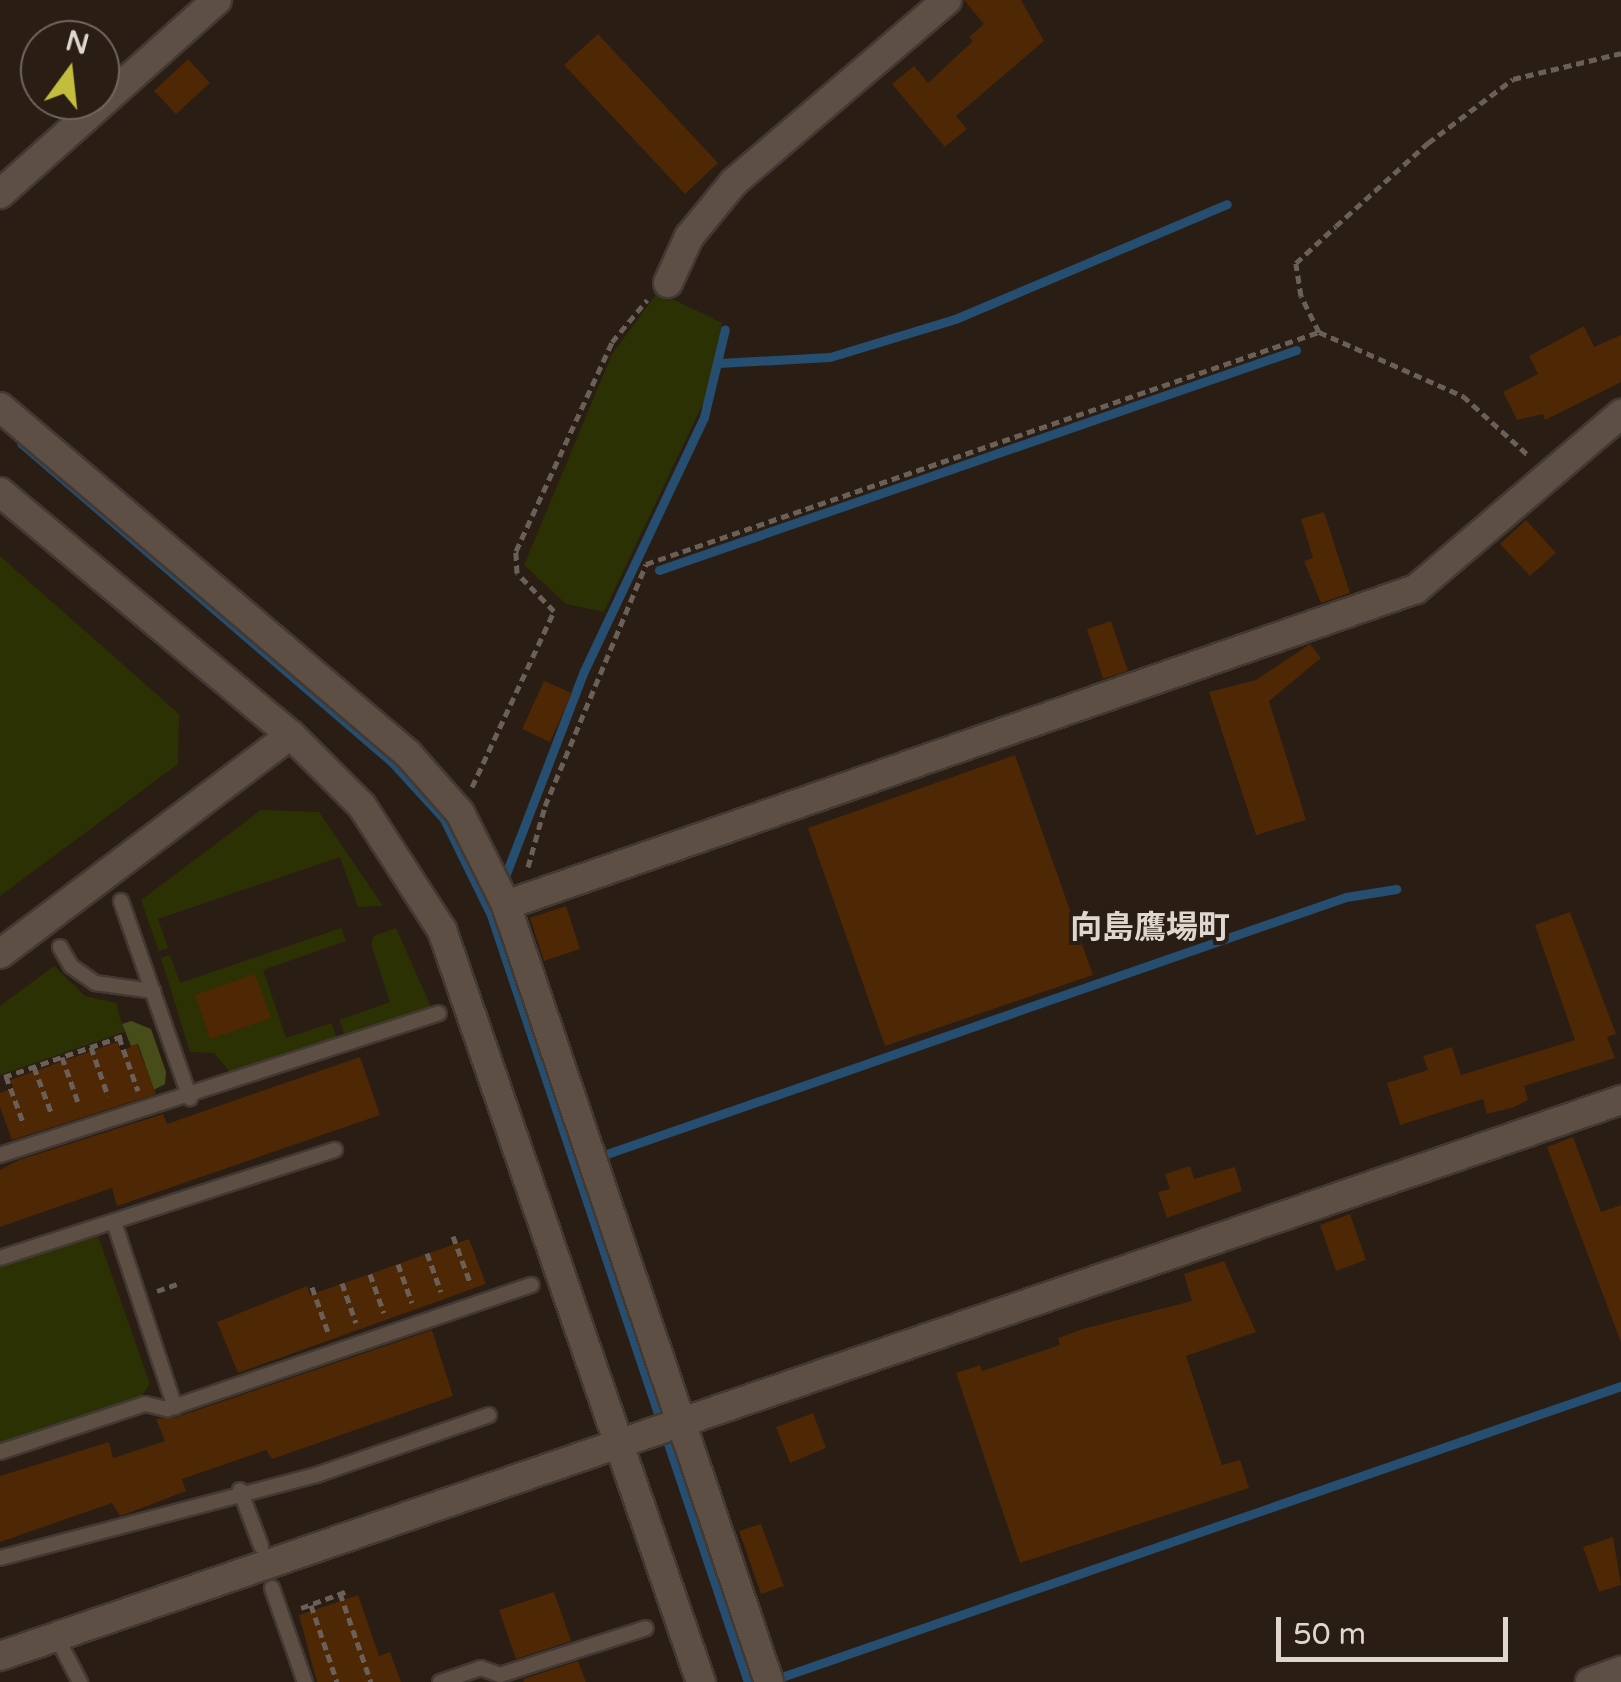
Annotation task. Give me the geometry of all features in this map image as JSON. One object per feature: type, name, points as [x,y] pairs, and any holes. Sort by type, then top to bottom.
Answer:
[{"type":"street","points":[[0,194],[217,0]]},
{"type":"street","points":[[668,283],[689,237],[734,182],[947,0]]},
{"type":"street","points":[[0,407],[408,754],[460,812],[513,902],[592,1159],[668,1428],[766,1676]]},
{"type":"street","points":[[513,902],[1416,589],[1621,414]]},
{"type":"street","points":[[0,492],[291,735],[362,806],[442,930],[702,1682]]},
{"type":"street","points":[[0,954],[291,735]]},
{"type":"street","points":[[0,1656],[1621,1100]]},
{"type":"street","points":[[1590,1682],[1621,1671]]},
{"type":"lane","points":[[122,901],[190,1098]]},
{"type":"lane","points":[[60,947],[70,966],[95,983],[153,992]]},
{"type":"lane","points":[[0,1155],[144,1106],[190,1098],[439,1013]]},
{"type":"lane","points":[[0,1258],[335,1150]]},
{"type":"lane","points":[[114,1222],[175,1407]]},
{"type":"lane","points":[[0,1452],[145,1404],[175,1407],[532,1285]]},
{"type":"lane","points":[[0,1558],[240,1490],[316,1475],[489,1415]]},
{"type":"lane","points":[[240,1490],[261,1546]]},
{"type":"lane","points":[[272,1588],[305,1682]]},
{"type":"lane","points":[[440,1682],[480,1668],[500,1675],[646,1628]]},
{"type":"lane","points":[[57,1638],[80,1682]]},
{"type":"path","points":[[1548,474],[1463,396],[1319,332],[1302,296],[1296,263],[1513,79],[1621,54]]},
{"type":"path","points":[[460,812],[554,611],[517,573],[516,550],[612,342],[668,283]]},
{"type":"path","points":[[513,902],[545,806],[646,564],[1319,332]]},
{"type":"path","points":[[30,1145],[5,1076],[62,1056],[121,1036],[144,1106]]},
{"type":"path","points":[[91,1047],[115,1116]]},
{"type":"path","points":[[62,1056],[86,1125]]},
{"type":"path","points":[[34,1066],[59,1135]]},
{"type":"path","points":[[453,1236],[477,1304]]},
{"type":"path","points":[[427,1252],[448,1314]]},
{"type":"path","points":[[398,1264],[419,1324]]},
{"type":"path","points":[[370,1274],[391,1333]]},
{"type":"path","points":[[342,1283],[364,1343]]},
{"type":"path","points":[[312,1287],[336,1352]]},
{"type":"path","points":[[282,1616],[342,1593],[371,1682]]},
{"type":"path","points":[[310,1605],[337,1682]]},
{"type":"green space","points":[[658,292],[722,323],[707,395],[604,612],[566,604],[524,565],[612,354]]},
{"type":"green space","points":[[0,556],[179,714],[178,764],[0,896]]},
{"type":"green space","points":[[261,810],[319,812],[383,906],[358,907],[340,857],[158,919],[168,948],[159,951],[141,900]]},
{"type":"green space","points":[[341,928],[346,941],[263,970],[286,1038],[331,1023],[339,1043],[235,1078],[214,1053],[190,1052],[161,958],[170,955],[180,983]]},
{"type":"green space","points":[[396,928],[432,1009],[347,1040],[339,1020],[390,1002],[371,944],[374,936]]},
{"type":"green space","points":[[54,966],[85,996],[116,1003],[124,1032],[0,1075],[0,1006]]},
{"type":"green space","points":[[131,1021],[151,1029],[166,1072],[165,1084],[148,1093],[151,1081],[138,1044],[131,1046],[122,1024]]},
{"type":"green space","points":[[97,1233],[150,1384],[140,1399],[0,1447],[0,1267]]},
{"type":"building","points":[[964,0],[1021,0],[1044,41],[956,116],[967,129],[945,147],[892,84],[914,66],[928,83],[973,41],[969,37],[984,24]]},
{"type":"building","points":[[598,34],[718,163],[685,194],[564,65]]},
{"type":"building","points":[[188,59],[210,83],[176,114],[154,91]]},
{"type":"building","points":[[1584,326],[1594,347],[1621,335],[1621,382],[1545,420],[1543,414],[1517,420],[1503,392],[1538,374],[1529,356]]},
{"type":"building","points":[[1324,512],[1350,593],[1321,603],[1304,561],[1313,558],[1301,519]]},
{"type":"building","points":[[1526,520],[1556,553],[1530,576],[1500,544]]},
{"type":"building","points":[[1111,621],[1128,671],[1103,679],[1087,629]]},
{"type":"building","points":[[1310,644],[1321,658],[1269,701],[1306,820],[1256,835],[1209,692],[1256,680]]},
{"type":"building","points":[[544,681],[572,693],[550,742],[522,729]]},
{"type":"building","points":[[1015,755],[1093,975],[885,1046],[808,828]]},
{"type":"building","points":[[566,906],[580,949],[544,961],[530,918]]},
{"type":"building","points":[[1570,912],[1616,1034],[1607,1037],[1615,1058],[1524,1086],[1528,1100],[1514,1107],[1487,1114],[1483,1099],[1400,1125],[1387,1083],[1428,1070],[1423,1056],[1452,1047],[1461,1075],[1575,1040],[1535,925]]},
{"type":"building","points":[[255,974],[271,1018],[210,1039],[195,995]]},
{"type":"building","points":[[117,1042],[121,1051],[137,1044],[156,1094],[12,1140],[0,1107],[0,1093],[13,1088],[10,1080]]},
{"type":"building","points":[[360,1057],[380,1115],[117,1206],[112,1188],[0,1227],[0,1170],[19,1160],[163,1114],[167,1124]]},
{"type":"building","points":[[1573,1137],[1601,1212],[1621,1205],[1621,1342],[1547,1147]]},
{"type":"building","points":[[1190,1166],[1194,1179],[1235,1167],[1242,1191],[1167,1218],[1158,1192],[1170,1189],[1165,1174]]},
{"type":"building","points":[[1350,1214],[1366,1260],[1336,1271],[1320,1225]]},
{"type":"building","points":[[469,1239],[486,1284],[238,1373],[217,1322],[307,1286],[310,1295]]},
{"type":"building","points":[[1224,1261],[1256,1332],[1186,1356],[1222,1465],[1240,1460],[1249,1488],[1020,1563],[956,1373],[980,1365],[982,1371],[1060,1345],[1058,1338],[1086,1328],[1192,1301],[1184,1274]]},
{"type":"building","points":[[432,1330],[453,1396],[272,1459],[266,1450],[182,1479],[186,1491],[120,1516],[112,1503],[0,1542],[0,1476],[109,1442],[113,1458],[165,1441],[156,1419],[177,1417]]},
{"type":"building","points":[[813,1413],[826,1448],[790,1463],[776,1427]]},
{"type":"building","points":[[761,1524],[784,1586],[761,1594],[739,1531]]},
{"type":"building","points":[[1613,1537],[1621,1585],[1599,1592],[1583,1547]]},
{"type":"building","points":[[554,1592],[571,1641],[516,1659],[499,1610]]},
{"type":"building","points":[[358,1595],[379,1656],[390,1652],[401,1682],[317,1682],[299,1615]]},
{"type":"building","points":[[578,1661],[586,1682],[524,1682],[523,1679]]},
{"type":"waterway","points":[[719,363],[830,357],[955,319],[1227,204]]},
{"type":"waterway","points":[[506,874],[584,671],[704,417],[725,329]]},
{"type":"waterway","points":[[659,570],[1296,350]]},
{"type":"waterway","points":[[21,443],[391,761],[444,819],[491,915],[748,1682]]},
{"type":"waterway","points":[[598,1157],[1346,897],[1396,889]]},
{"type":"waterway","points":[[773,1680],[1621,1386]]},
{"type":"district","name":"向島鷹場町","points":[[1150,928]]}]
